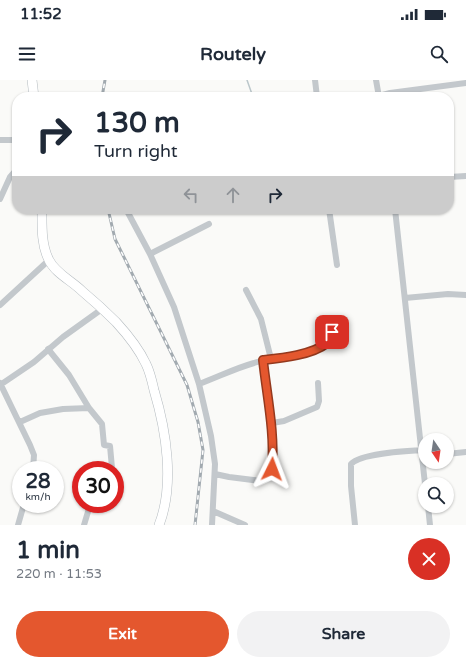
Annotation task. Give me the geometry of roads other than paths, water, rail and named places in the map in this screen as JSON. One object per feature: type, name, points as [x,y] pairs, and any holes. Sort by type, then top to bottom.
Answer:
[{"type":"street","points":[[32,80],[33,92]]},
{"type":"street","points":[[315,80],[316,92]]},
{"type":"street","points":[[376,80],[378,92]]},
{"type":"street","points":[[398,92],[466,83]]},
{"type":"street","points":[[0,140],[12,140]]},
{"type":"street","points":[[1,197],[12,175]]},
{"type":"street","points":[[454,177],[466,176]]},
{"type":"street","points":[[42,214],[43,238],[49,260],[55,268],[102,309],[125,332],[146,364],[156,395],[165,439],[167,466],[165,504],[159,525]]},
{"type":"street","points":[[129,214],[150,254],[174,307],[200,384],[212,436],[214,474],[212,525]]},
{"type":"street","points":[[330,214],[337,265]]},
{"type":"street","points":[[396,214],[421,433]]},
{"type":"street","points":[[150,254],[209,224]]},
{"type":"street","points":[[0,305],[49,260]]},
{"type":"street","points":[[246,290],[261,319],[271,359]]},
{"type":"street","points":[[405,298],[448,294],[466,295]]},
{"type":"street","points":[[34,461],[34,455],[20,422],[0,384],[34,362],[62,337],[102,309]]},
{"type":"street","points":[[200,384],[241,367],[263,360],[298,355],[318,349],[327,342],[332,332],[330,321]]},
{"type":"street","points":[[48,349],[69,375],[89,408],[102,424],[104,445],[110,446],[111,461]]},
{"type":"street","points":[[214,474],[261,482],[269,476],[272,469],[272,423],[263,360]]},
{"type":"street","points":[[272,423],[317,407],[319,401],[318,383]]},
{"type":"street","points":[[20,422],[40,413],[63,409],[89,408]]},
{"type":"street","points":[[355,525],[351,486],[351,464],[353,461],[391,452],[418,454]]},
{"type":"street","points":[[454,453],[466,452]]},
{"type":"street","points":[[213,511],[245,525]]},
{"type":"street","points":[[18,525],[21,513]]},
{"type":"street","points":[[84,525],[88,513]]},
{"type":"street","points":[[429,513],[430,525]]},
{"type":"waterway","points":[[247,80],[251,92]]},
{"type":"railway","points":[[103,92],[105,80]]},
{"type":"railway","points":[[109,214],[115,239],[187,385],[198,422],[203,450],[195,525]]}]
